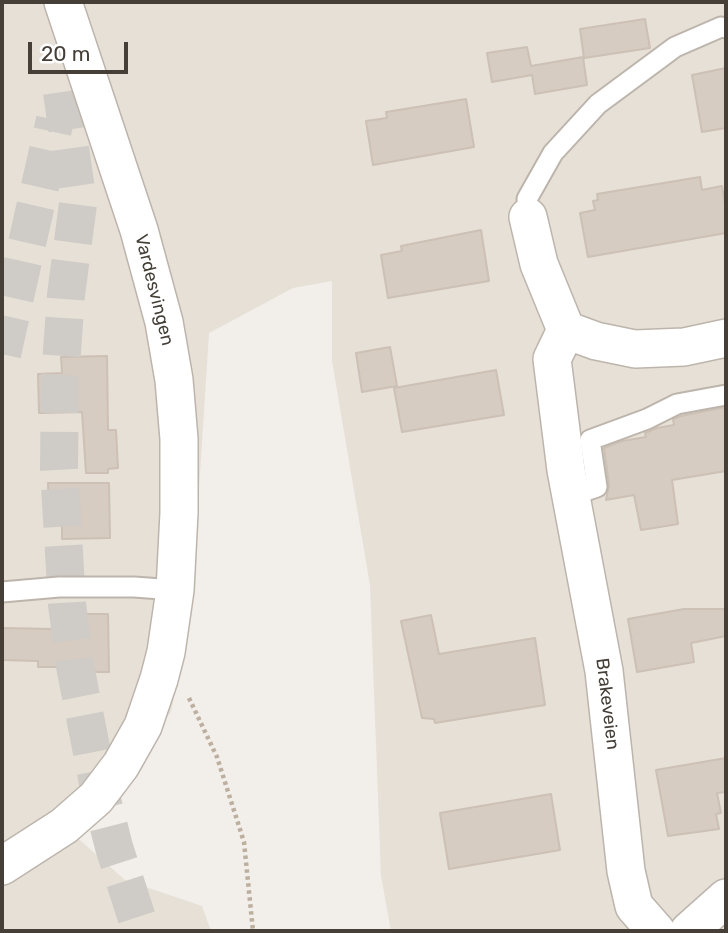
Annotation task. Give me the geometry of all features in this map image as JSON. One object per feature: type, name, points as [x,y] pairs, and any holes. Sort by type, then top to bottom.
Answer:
[{"type":"street","name":"Vardesvingen","points":[[2,866],[64,826],[96,798],[121,765],[143,726],[166,652],[175,590],[179,439],[174,380],[164,322],[139,230],[63,2]]},
{"type":"street","points":[[528,216],[539,264],[566,330],[596,341],[635,349],[684,347],[726,338]]},
{"type":"street","name":"Brakeveien","points":[[566,330],[551,359],[568,483],[604,671],[626,871],[634,906],[656,931]]},
{"type":"street","points":[[689,931],[726,898]]},
{"type":"lane","points":[[528,216],[527,199],[554,153],[598,104],[675,47],[724,24]]},
{"type":"lane","points":[[568,483],[597,487],[590,440],[647,419],[677,404],[726,395]]},
{"type":"lane","points":[[2,593],[59,587],[175,590]]},
{"type":"path","points":[[166,652],[217,757],[244,842],[253,931]]},
{"type":"shaded area","points":[[2,2],[726,2],[726,931],[391,931],[381,876],[370,585],[332,361],[332,281],[293,288],[209,333],[191,615],[171,712],[72,833],[125,880],[202,906],[211,931],[2,931]]},
{"type":"building","points":[[645,19],[650,48],[584,58],[580,29]]},
{"type":"building","points":[[527,47],[531,66],[583,57],[587,85],[535,94],[532,75],[492,82],[487,53]]},
{"type":"building","points":[[726,68],[726,128],[702,132],[692,75]]},
{"type":"building","points":[[466,99],[474,147],[373,165],[366,121],[387,118],[386,112]]},
{"type":"building","points":[[700,177],[702,190],[722,186],[726,233],[588,257],[580,213],[595,210],[593,201],[598,200],[597,194]]},
{"type":"building","points":[[481,230],[489,281],[388,298],[381,255],[402,251],[401,246]]},
{"type":"building","points":[[390,347],[397,386],[362,392],[356,353]]},
{"type":"building","points":[[107,356],[108,430],[116,430],[118,468],[108,469],[108,473],[86,473],[82,412],[39,413],[38,374],[62,373],[61,357]]},
{"type":"building","points":[[496,370],[504,415],[402,432],[394,388]]},
{"type":"building","points":[[726,407],[726,471],[672,480],[678,524],[641,530],[634,495],[606,500],[609,485],[604,448],[622,441],[646,437],[645,433],[674,425],[673,419],[681,416]]},
{"type":"building","points":[[48,483],[109,483],[110,538],[62,539],[62,521],[49,521]]},
{"type":"building","points":[[684,609],[726,609],[726,636],[691,643],[694,662],[637,672],[628,619]]},
{"type":"building","points":[[54,614],[108,614],[109,672],[60,672],[60,667],[38,667],[38,661],[2,660],[2,628],[54,629]]},
{"type":"building","points":[[431,615],[439,654],[535,638],[545,705],[435,723],[434,719],[422,718],[401,621]]},
{"type":"building","points":[[726,758],[726,792],[717,793],[721,813],[716,814],[719,829],[668,836],[656,770]]},
{"type":"building","points":[[551,794],[560,850],[449,869],[440,813]]},
{"type":"tunnel","points":[[62,92],[78,204],[66,295],[60,379],[59,468],[67,604],[75,666],[99,788],[114,847],[141,931]]},
{"type":"tunnel","points":[[2,354],[55,120]]}]
